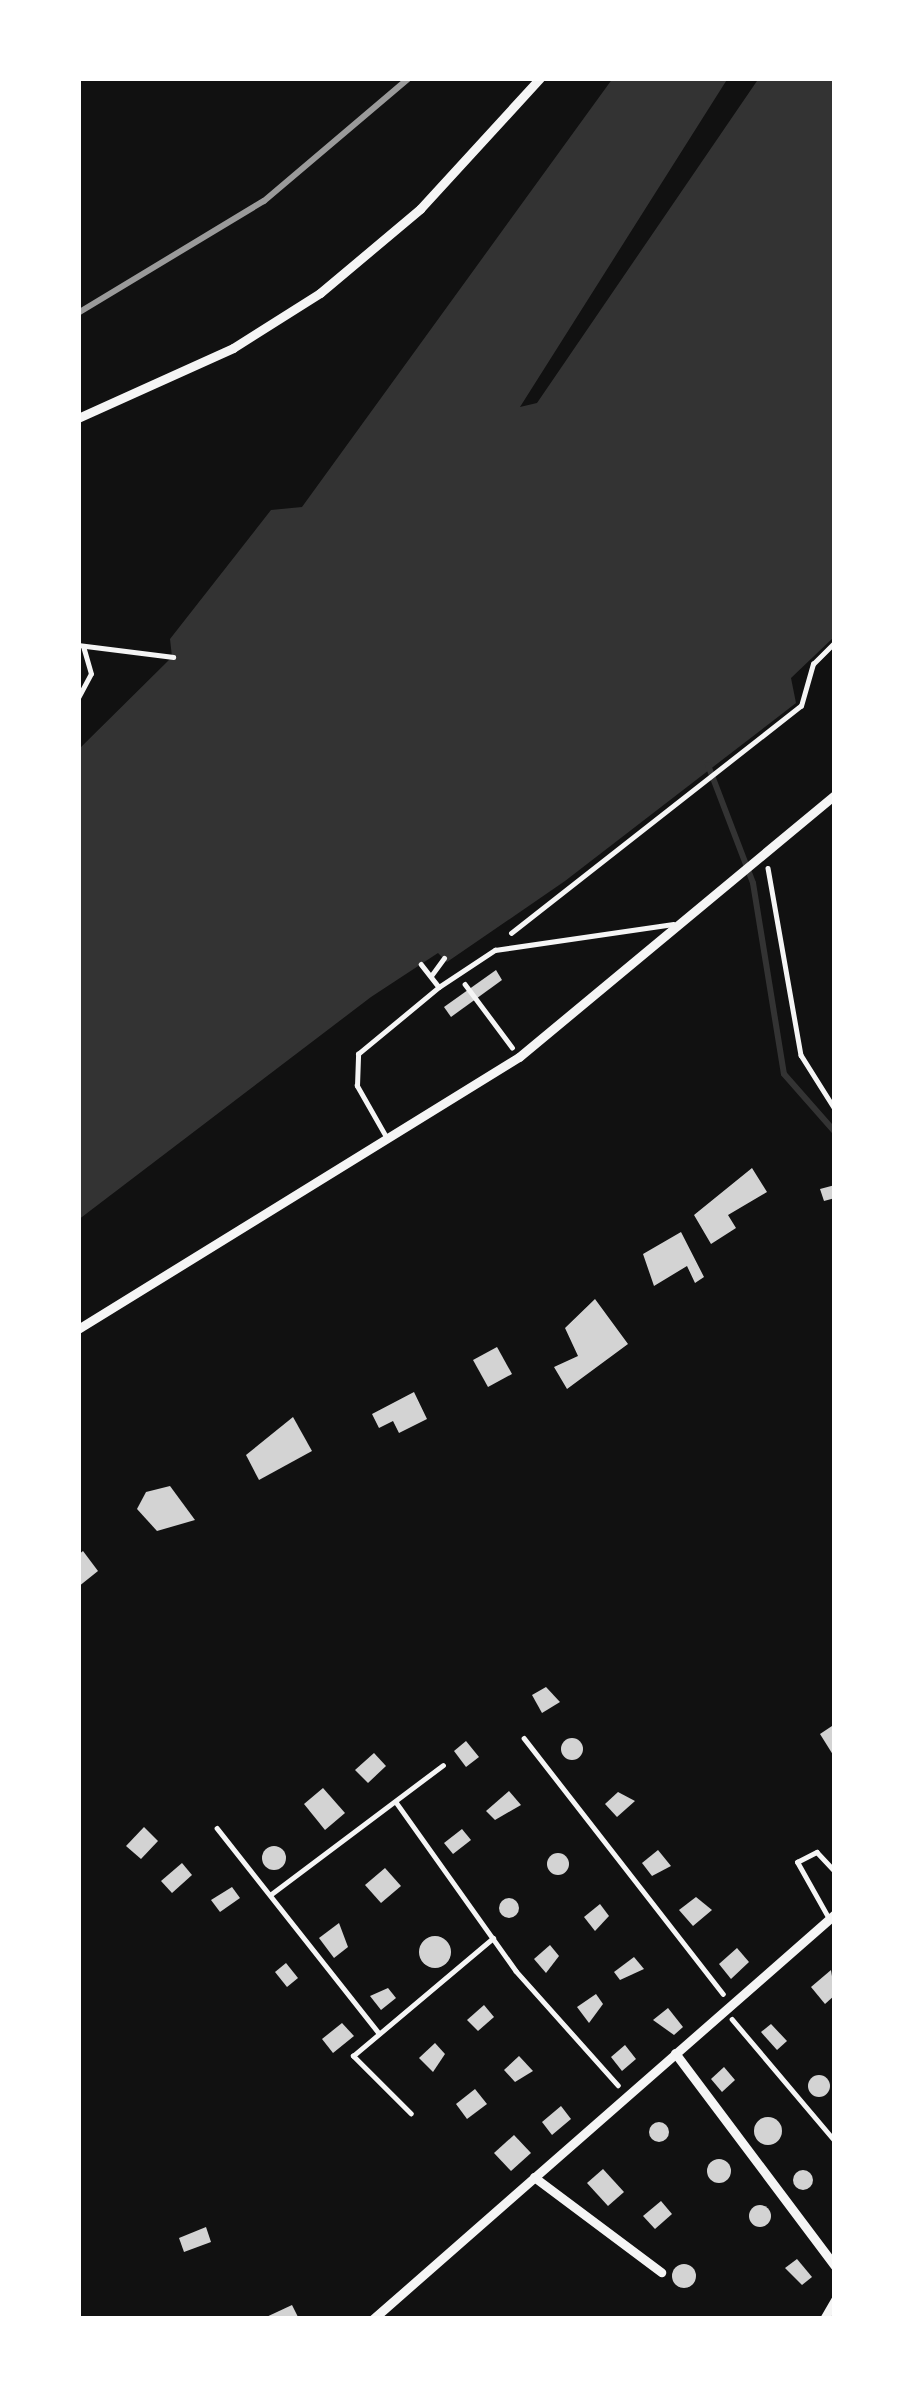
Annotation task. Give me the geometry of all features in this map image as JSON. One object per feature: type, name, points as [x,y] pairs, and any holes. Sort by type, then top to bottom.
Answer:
[{"type":"street","points":[[78,418],[233,348],[320,293],[420,209],[539,78]]},
{"type":"street","points":[[78,1329],[389,1142],[519,1057],[691,922],[835,795]]},
{"type":"street","points":[[373,2319],[832,1917]]},
{"type":"street","points":[[675,2053],[835,2266]]},
{"type":"street","points":[[534,2177],[661,2272]]},
{"type":"street","points":[[824,2319],[835,2300]]},
{"type":"lane","points":[[389,1142],[357,1086],[358,1054],[439,987],[495,950],[691,922]]},
{"type":"lane","points":[[430,976],[444,958]]},
{"type":"lane","points":[[422,964],[439,987]]},
{"type":"lane","points":[[832,1917],[797,1862],[817,1852],[835,1871]]},
{"type":"path","points":[[495,950],[801,706],[813,664],[835,642]]},
{"type":"path","points":[[78,698],[91,674],[81,647],[172,657]]},
{"type":"path","points":[[762,858],[802,1055],[835,1108]]},
{"type":"path","points":[[458,974],[510,1046]]},
{"type":"path","points":[[524,1738],[835,2141]]},
{"type":"path","points":[[270,1894],[442,1765]]},
{"type":"path","points":[[396,1802],[494,1936],[628,2096]]},
{"type":"path","points":[[217,1828],[380,2033]]},
{"type":"path","points":[[410,2114],[353,2056],[494,1936]]},
{"type":"shaded area","points":[[613,78],[728,78],[520,407],[537,403],[759,78],[835,78],[835,636],[791,678],[796,703],[565,881],[447,962],[438,953],[371,997],[78,1220],[78,750],[172,657],[170,639],[271,510],[302,507]]},
{"type":"building","points":[[496,970],[502,980],[451,1017],[444,1007]]},
{"type":"building","points":[[752,1168],[767,1192],[728,1215],[736,1228],[711,1244],[694,1215]]},
{"type":"building","points":[[835,1185],[835,1198],[824,1201],[820,1189]]},
{"type":"building","points":[[681,1232],[704,1277],[695,1283],[687,1266],[654,1286],[643,1254]]},
{"type":"building","points":[[595,1299],[628,1344],[567,1389],[554,1367],[578,1356],[565,1328]]},
{"type":"building","points":[[497,1347],[512,1374],[488,1387],[473,1360]]},
{"type":"building","points":[[414,1392],[427,1419],[399,1433],[393,1421],[379,1428],[372,1414]]},
{"type":"building","points":[[293,1417],[312,1451],[259,1480],[246,1455]]},
{"type":"building","points":[[170,1486],[195,1520],[157,1531],[137,1509],[146,1492]]},
{"type":"building","points":[[83,1551],[98,1571],[78,1587],[78,1555]]},
{"type":"building","points":[[546,1687],[560,1702],[542,1713],[532,1695]]},
{"type":"building","points":[[835,1724],[835,1758],[820,1734]]},
{"type":"building","points":[[572,1738],[583,1749],[572,1760],[561,1749]]},
{"type":"building","points":[[466,1741],[479,1757],[466,1767],[454,1751]]},
{"type":"building","points":[[374,1753],[386,1766],[368,1783],[355,1770]]},
{"type":"building","points":[[323,1788],[345,1813],[325,1830],[304,1804]]},
{"type":"building","points":[[509,1791],[521,1805],[495,1820],[486,1811]]},
{"type":"building","points":[[618,1792],[635,1801],[617,1817],[605,1804]]},
{"type":"building","points":[[144,1827],[158,1841],[141,1859],[126,1846]]},
{"type":"building","points":[[462,1829],[471,1840],[453,1854],[444,1843]]},
{"type":"building","points":[[274,1846],[283,1849],[283,1867],[274,1870],[265,1867],[262,1858],[265,1849]]},
{"type":"building","points":[[658,1850],[671,1866],[652,1876],[642,1863]]},
{"type":"building","points":[[558,1853],[569,1864],[558,1875],[547,1864]]},
{"type":"building","points":[[182,1863],[192,1875],[172,1893],[161,1881]]},
{"type":"building","points":[[385,1868],[401,1886],[381,1903],[365,1885]]},
{"type":"building","points":[[232,1887],[240,1898],[220,1912],[211,1900]]},
{"type":"building","points":[[696,1897],[712,1910],[693,1926],[679,1910]]},
{"type":"building","points":[[509,1898],[519,1908],[509,1918],[499,1908]]},
{"type":"building","points":[[600,1904],[609,1916],[595,1931],[584,1917]]},
{"type":"building","points":[[339,1923],[348,1947],[334,1958],[319,1938]]},
{"type":"building","points":[[435,1936],[446,1941],[451,1952],[446,1963],[435,1968],[424,1963],[419,1952],[424,1941]]},
{"type":"building","points":[[550,1945],[559,1956],[546,1973],[534,1959]]},
{"type":"building","points":[[737,1948],[749,1962],[731,1979],[719,1964]]},
{"type":"building","points":[[634,1957],[644,1969],[620,1980],[614,1972]]},
{"type":"building","points":[[286,1963],[298,1978],[287,1987],[275,1972]]},
{"type":"building","points":[[831,1970],[835,1995],[825,2004],[811,1987]]},
{"type":"building","points":[[388,1988],[396,1998],[381,2010],[370,1996]]},
{"type":"building","points":[[596,1994],[603,2004],[589,2023],[577,2007]]},
{"type":"building","points":[[484,2005],[494,2017],[478,2031],[467,2020]]},
{"type":"building","points":[[668,2008],[683,2027],[674,2035],[653,2020]]},
{"type":"building","points":[[342,2023],[354,2036],[333,2053],[322,2039]]},
{"type":"building","points":[[771,2024],[787,2041],[777,2050],[761,2032]]},
{"type":"building","points":[[435,2043],[445,2054],[433,2072],[419,2058]]},
{"type":"building","points":[[625,2045],[636,2059],[622,2071],[611,2057]]},
{"type":"building","points":[[519,2056],[533,2071],[515,2082],[504,2070]]},
{"type":"building","points":[[724,2067],[735,2080],[722,2092],[711,2079]]},
{"type":"building","points":[[819,2075],[830,2086],[819,2097],[808,2086]]},
{"type":"building","points":[[475,2089],[487,2104],[467,2119],[456,2104]]},
{"type":"building","points":[[561,2106],[571,2119],[552,2135],[542,2122]]},
{"type":"building","points":[[768,2117],[778,2121],[782,2131],[778,2141],[768,2145],[758,2141],[754,2131],[758,2121]]},
{"type":"building","points":[[659,2122],[669,2132],[659,2142],[649,2132]]},
{"type":"building","points":[[514,2135],[531,2153],[511,2171],[494,2153]]},
{"type":"building","points":[[719,2159],[728,2162],[728,2180],[719,2183],[710,2180],[707,2171],[710,2162]]},
{"type":"building","points":[[603,2169],[624,2192],[608,2206],[587,2183]]},
{"type":"building","points":[[803,2170],[813,2180],[803,2190],[793,2180]]},
{"type":"building","points":[[661,2201],[672,2214],[655,2229],[643,2216]]},
{"type":"building","points":[[760,2205],[771,2216],[760,2227],[749,2216]]},
{"type":"building","points":[[206,2227],[211,2242],[184,2252],[179,2238]]},
{"type":"building","points":[[797,2259],[812,2277],[802,2285],[785,2268]]},
{"type":"building","points":[[684,2264],[696,2276],[684,2288],[672,2276]]},
{"type":"building","points":[[292,2305],[299,2319],[262,2319]]},
{"type":"waterway","points":[[708,765],[753,883],[784,1074],[835,1132]]},
{"type":"railway","points":[[78,313],[264,201],[409,78]]}]
